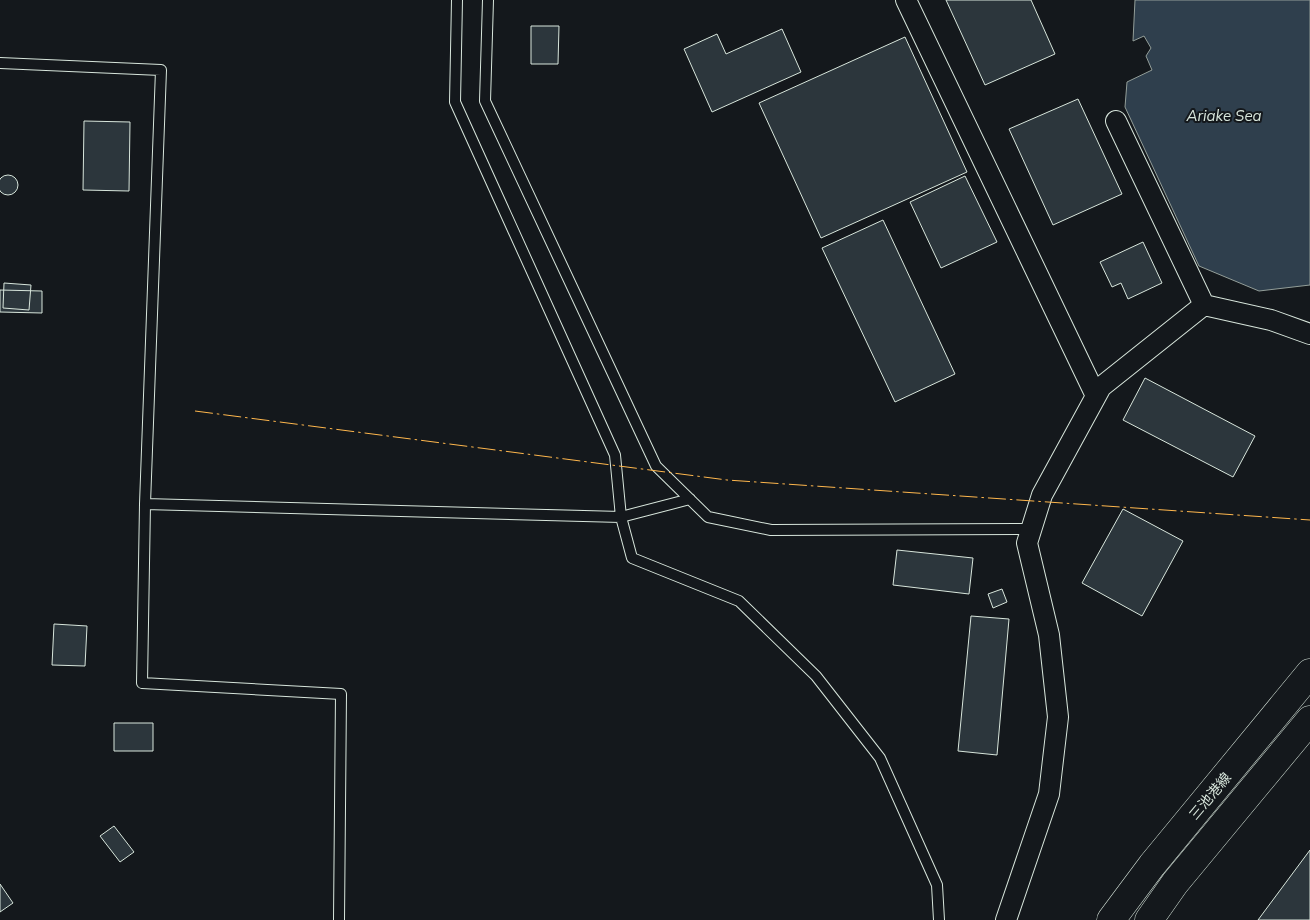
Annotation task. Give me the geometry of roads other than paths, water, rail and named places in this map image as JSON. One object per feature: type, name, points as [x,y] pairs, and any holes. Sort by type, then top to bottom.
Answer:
[{"type":"main road","name":"三池港線","points":[[1111,920],[1152,865],[1310,673]]},
{"type":"main road","points":[[1149,920],[1175,883],[1310,720]]},
{"type":"street","points":[[906,0],[1096,396]]},
{"type":"street","points":[[1116,122],[1204,305]]},
{"type":"street","points":[[1006,920],[1049,794],[1058,717],[1050,635],[1027,543],[1042,495],[1101,387],[1204,305]]},
{"type":"street","points":[[1204,305],[1271,320],[1310,334]]},
{"type":"lane","points":[[457,0],[455,102],[615,455],[622,516],[632,558],[739,602],[816,676],[880,758],[937,885],[939,920]]},
{"type":"lane","points":[[488,0],[485,100],[656,466],[708,517],[771,530],[1031,530]]},
{"type":"lane","points":[[0,63],[161,70],[145,504],[142,683],[341,694],[339,920]]},
{"type":"lane","points":[[145,504],[622,516],[690,499]]},
{"type":"water","name":"Ariake Sea","points":[[1135,0],[1310,0],[1310,285],[1259,291],[1199,266],[1125,107],[1127,82],[1152,70],[1146,56],[1151,48],[1144,36],[1133,41]]}]
